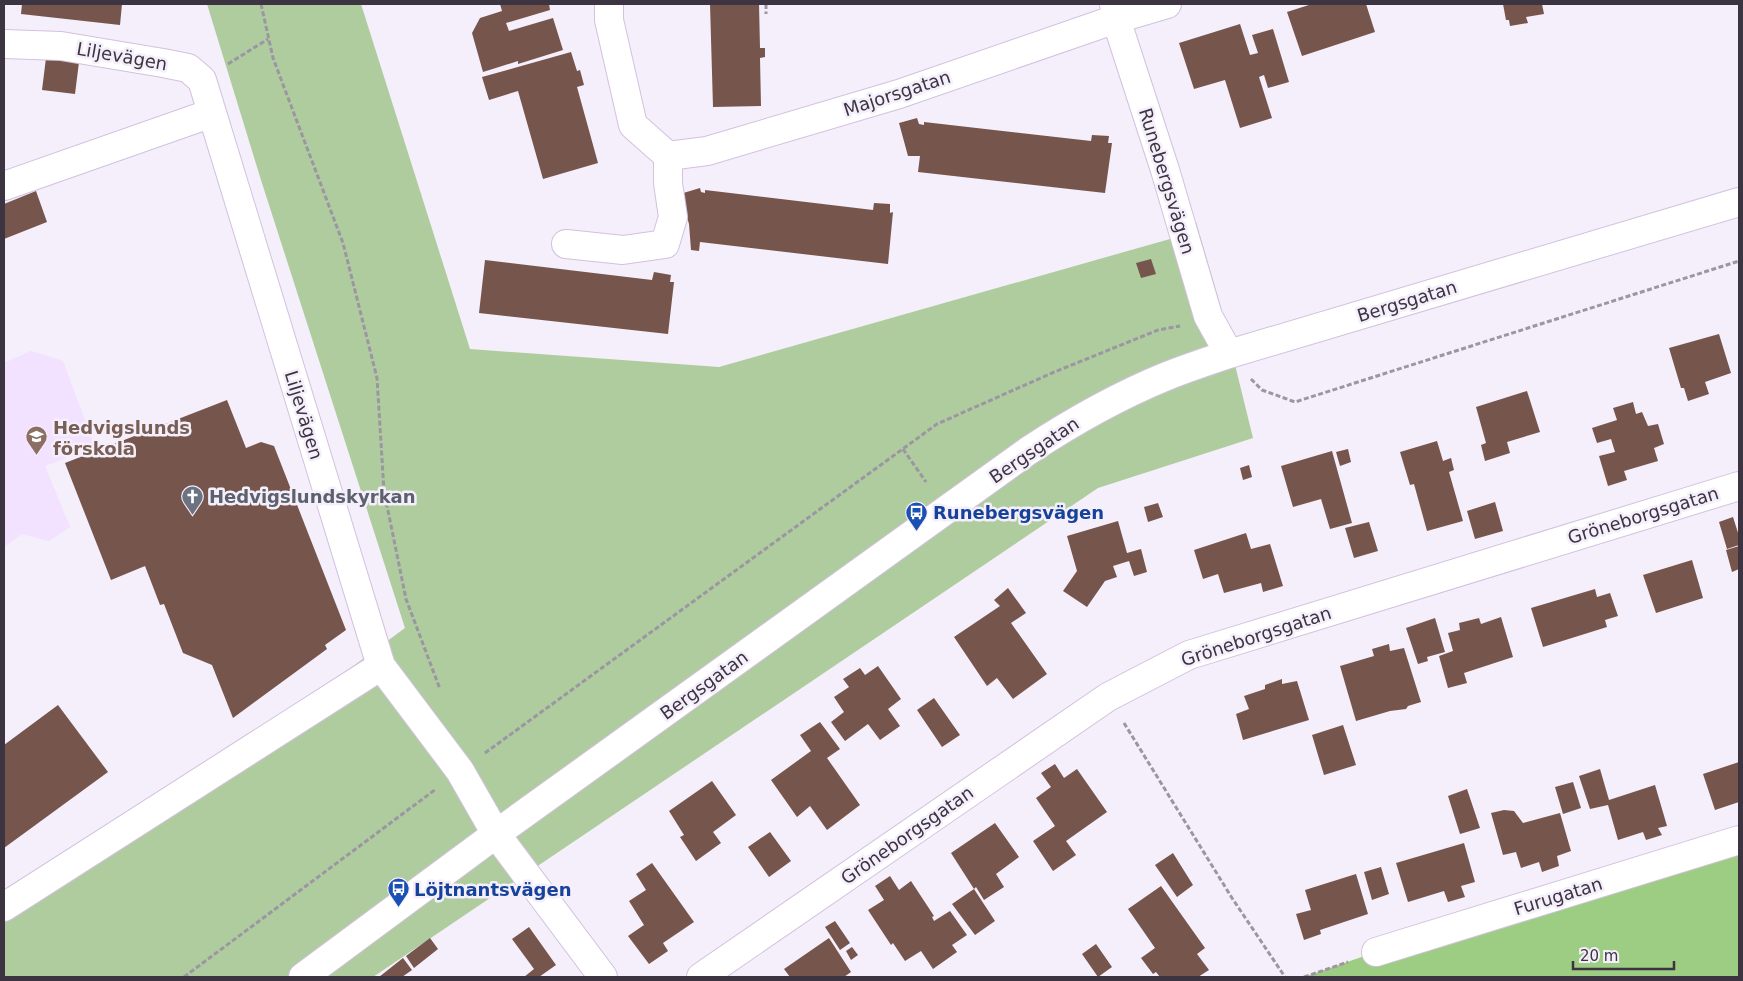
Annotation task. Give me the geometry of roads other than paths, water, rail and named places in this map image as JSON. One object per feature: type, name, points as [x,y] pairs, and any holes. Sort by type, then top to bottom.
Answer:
[{"type":"street","points":[[566,244],[623,250],[665,244],[673,217],[668,183],[668,156],[633,125],[609,20],[609,4]]},
{"type":"street","name":"Majorsgatan","points":[[668,156],[707,151],[899,94],[1115,11],[1167,4]]},
{"type":"street","name":"Runebergsvägen","points":[[1115,11],[1208,316],[1229,354]]},
{"type":"street","name":"Liljevägen","points":[[4,44],[61,46],[163,63],[188,68],[202,80],[382,666],[460,771],[496,834],[603,977]]},
{"type":"street","points":[[4,186],[212,113]]},
{"type":"street","name":"Bergsgatan","points":[[303,977],[496,834],[1064,427],[1119,398],[1167,376],[1229,354],[1739,202]]},
{"type":"street","name":"Gröneborgsgatan","points":[[701,977],[1108,697],[1189,655],[1739,486]]},
{"type":"street","points":[[4,907],[382,666]]},
{"type":"street","name":"Furugatan","points":[[1376,952],[1739,840]]},
{"type":"place","name":"Hedvigslunds förskola","points":[[37,456]]},
{"type":"place","name":"Hedvigslundskyrkan","points":[[193,515]]},
{"type":"place","name":"Runebergsvägen","points":[[917,531]]},
{"type":"place","name":"Löjtnantsvägen","points":[[398,908]]}]
